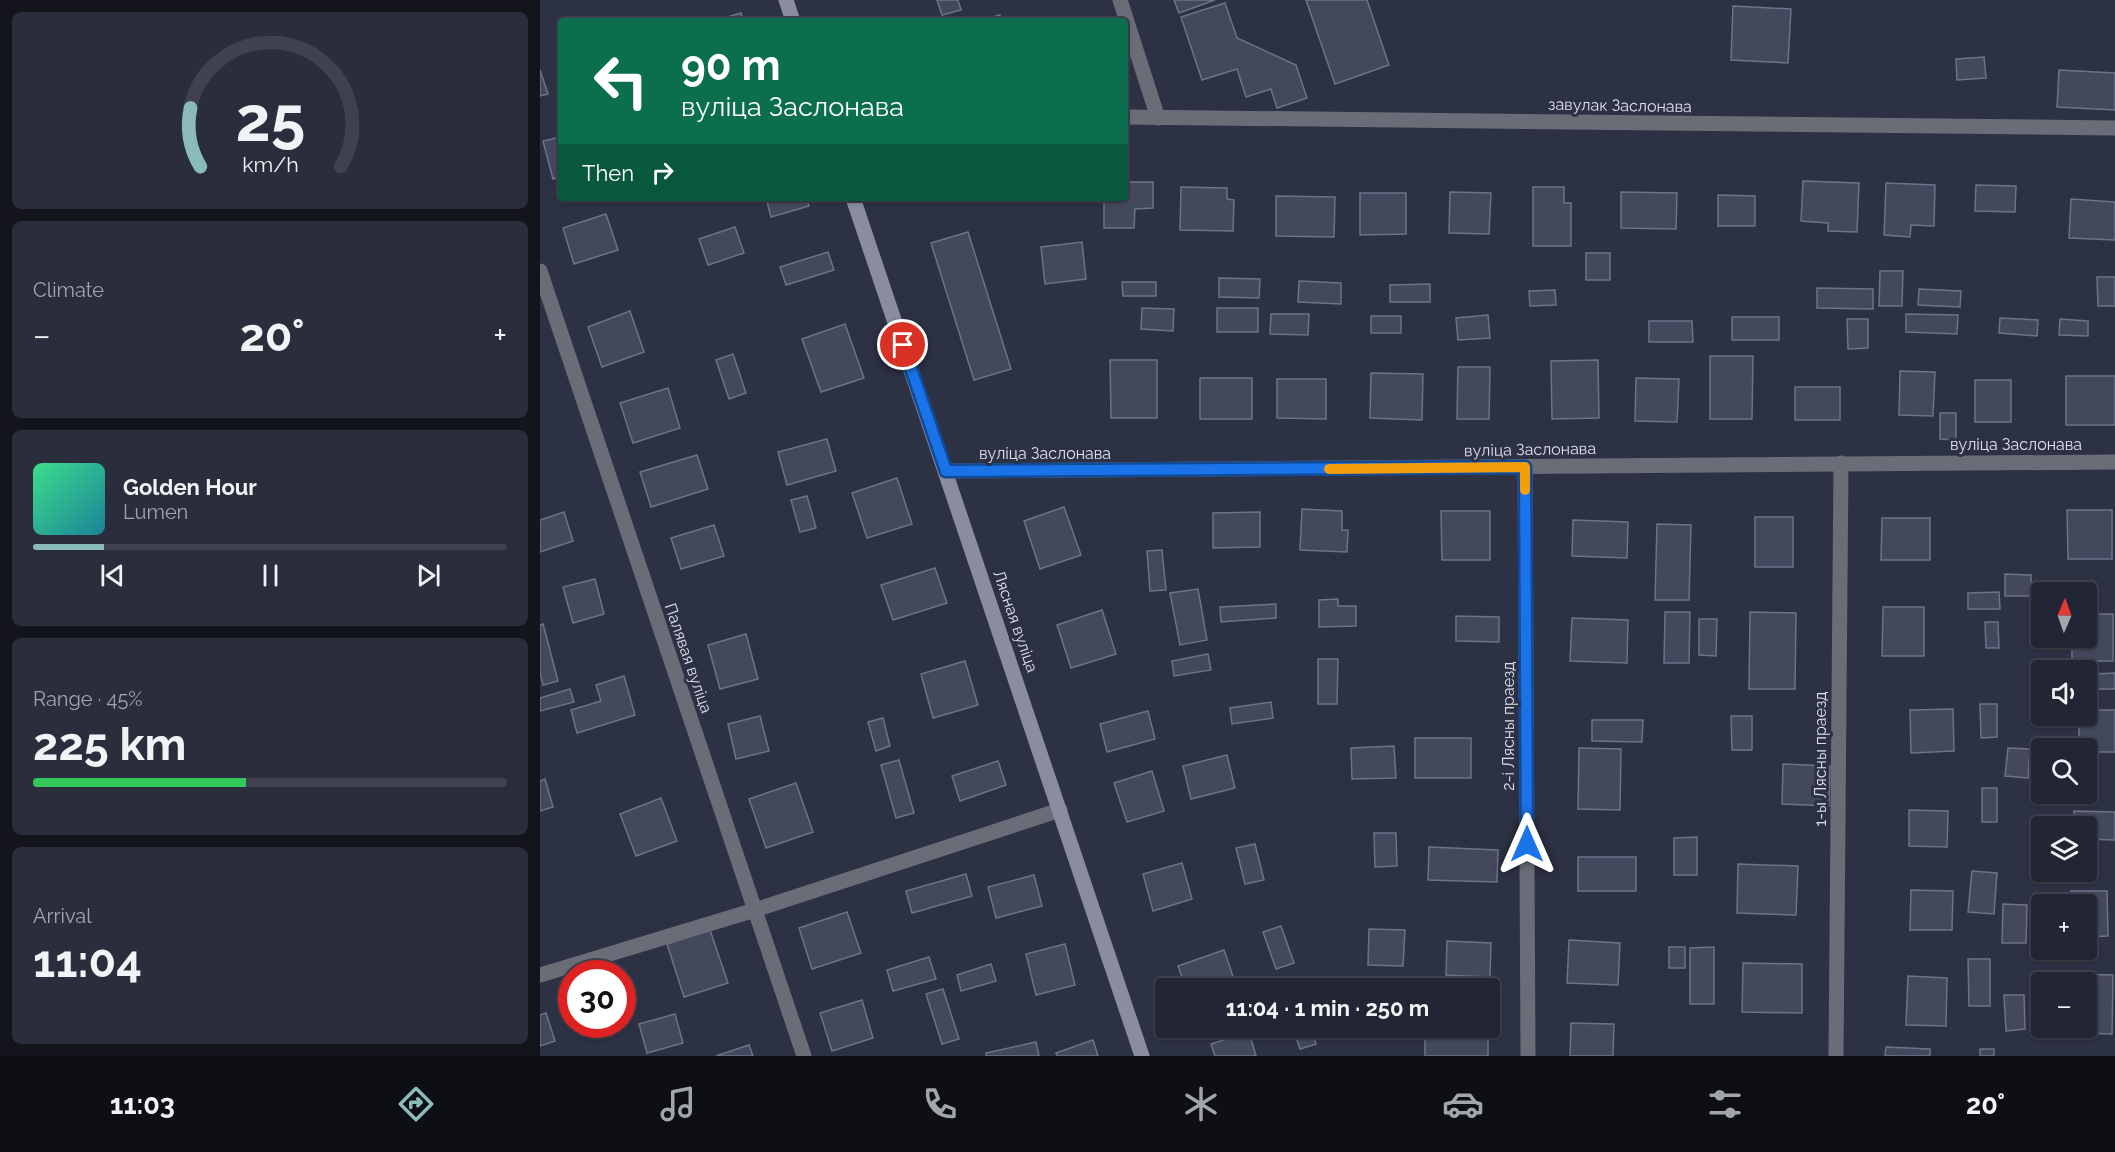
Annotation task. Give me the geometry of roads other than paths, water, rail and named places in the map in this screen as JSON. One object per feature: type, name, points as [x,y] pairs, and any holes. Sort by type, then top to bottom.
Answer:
[{"type":"main road","points":[[786,0],[792,18]]},
{"type":"main road","name":"Лясная вуліца","points":[[854,201],[1142,1056]]},
{"type":"street","points":[[1120,0],[1126,18]]},
{"type":"street","points":[[1128,25],[1158,118]]},
{"type":"street","name":"завулак Заслонава","points":[[1128,117],[2115,128]]},
{"type":"street","name":"Палявая вуліца","points":[[540,272],[804,1056]]},
{"type":"street","name":"вуліца Заслонава","points":[[946,471],[2115,462]]},
{"type":"street","name":"1-ы Лясны праезд","points":[[1836,1056],[1841,463]]},
{"type":"street","name":"2-і Лясны праезд","points":[[1525,467],[1528,1056]]},
{"type":"street","points":[[540,975],[755,910],[1060,810]]}]
